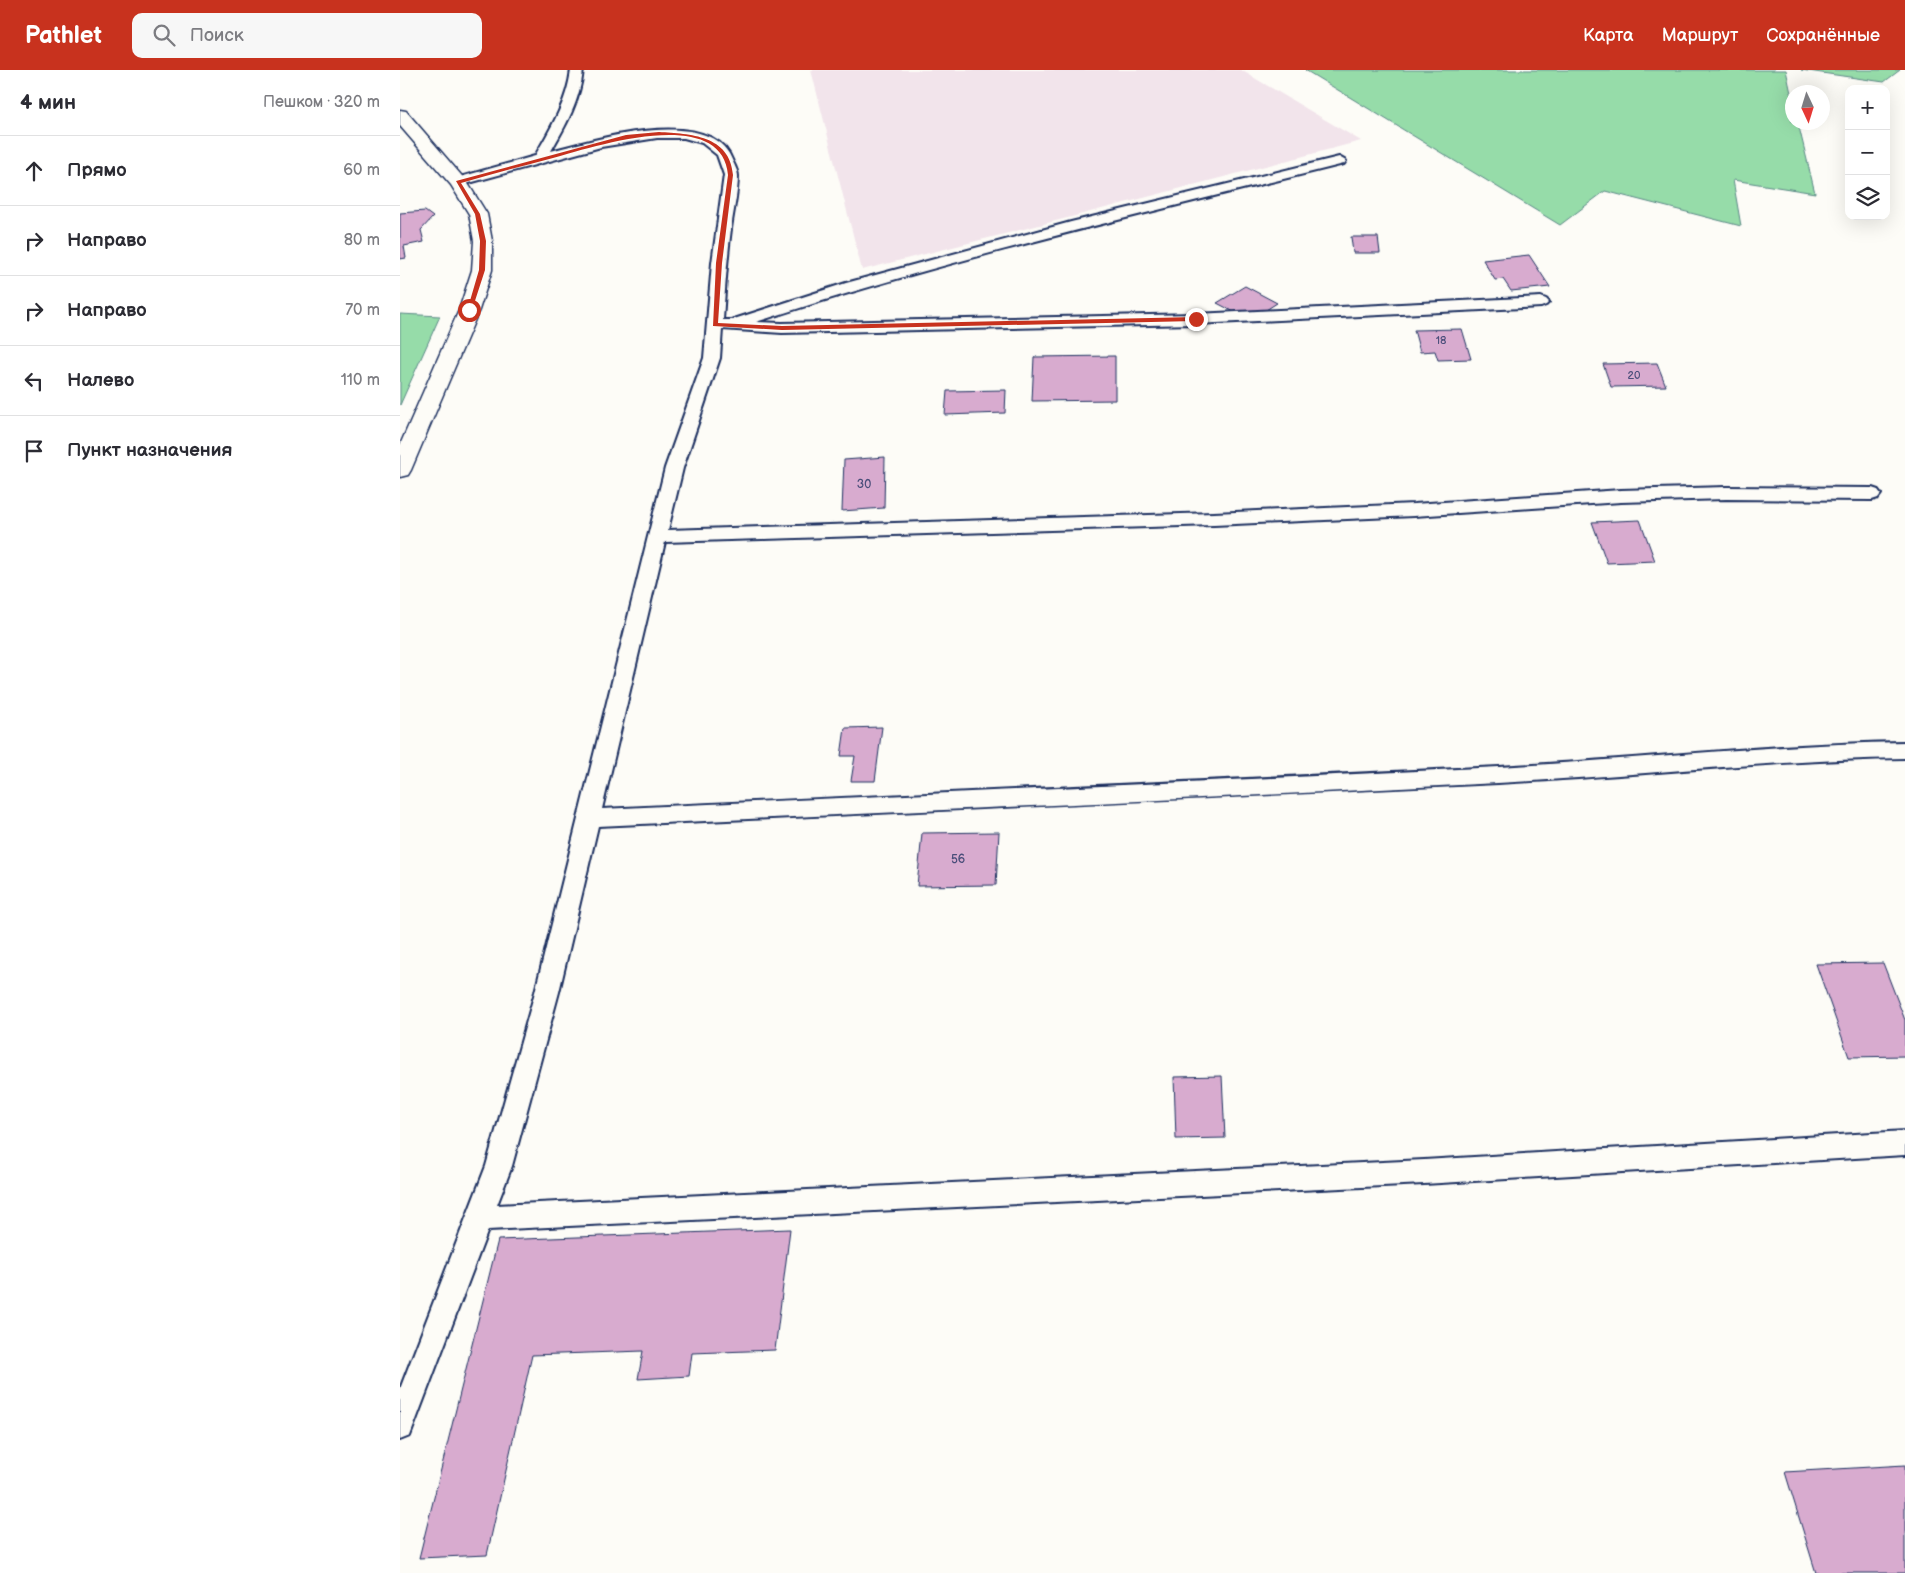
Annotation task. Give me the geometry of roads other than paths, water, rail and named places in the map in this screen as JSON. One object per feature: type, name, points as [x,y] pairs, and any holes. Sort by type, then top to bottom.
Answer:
[{"type":"main road","points":[[400,115],[458,182],[478,214],[483,241],[482,270],[469,310],[400,470]]},
{"type":"lane","points":[[540,159],[570,105],[577,84],[577,70]]},
{"type":"lane","points":[[400,1426],[481,1218],[499,1166],[545,1001],[679,452],[707,376],[722,325],[719,263],[731,175],[730,165],[726,156],[718,148],[693,136],[659,133],[626,136],[458,182]]},
{"type":"lane","points":[[722,325],[869,281],[1076,225],[1338,161]]},
{"type":"lane","points":[[722,325],[791,328],[1196,319],[1541,302]]},
{"type":"lane","points":[[658,536],[1224,518],[1707,493],[1872,494]]},
{"type":"lane","points":[[590,818],[1276,787],[1608,769],[1844,751],[1905,750]]},
{"type":"lane","points":[[481,1218],[1424,1172],[1905,1143]]}]
